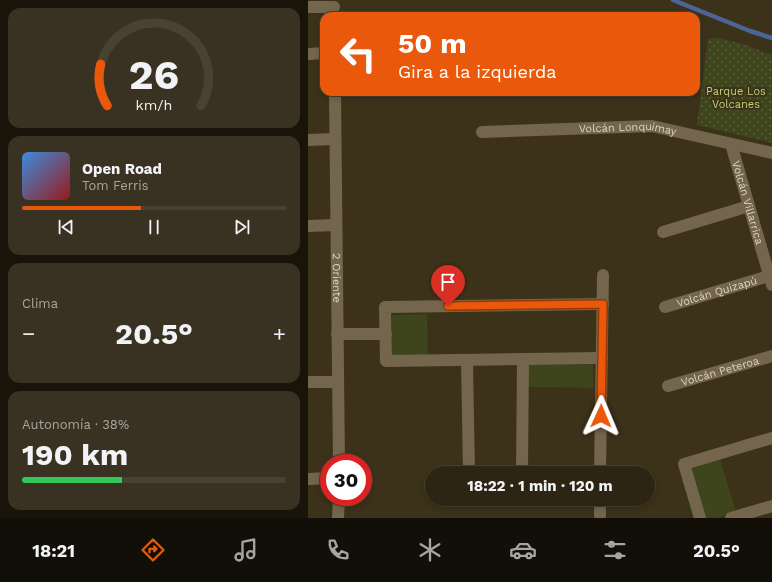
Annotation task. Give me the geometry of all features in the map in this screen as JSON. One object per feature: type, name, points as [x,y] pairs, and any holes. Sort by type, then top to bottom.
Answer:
[{"type":"street","points":[[308,6],[334,8]]},
{"type":"street","points":[[308,54],[320,54]]},
{"type":"street","name":"2 Oriente","points":[[335,96],[339,454]]},
{"type":"street","name":"Volcán Lonquimay","points":[[482,132],[652,126],[772,153]]},
{"type":"street","points":[[308,140],[335,139]]},
{"type":"street","name":"Volcán Villarrica","points":[[731,144],[771,281]]},
{"type":"street","points":[[663,232],[749,206]]},
{"type":"street","points":[[308,226],[336,225]]},
{"type":"street","points":[[600,466],[603,274]]},
{"type":"street","name":"Volcán Quizapú","points":[[665,307],[771,281]]},
{"type":"street","points":[[602,358],[386,361],[385,307],[603,304]]},
{"type":"street","points":[[337,334],[386,334]]},
{"type":"street","name":"Volcán Peteroa","points":[[668,386],[772,356]]},
{"type":"street","points":[[522,466],[523,359]]},
{"type":"street","points":[[467,360],[469,466]]},
{"type":"street","points":[[308,382],[338,382]]},
{"type":"street","points":[[700,518],[684,464],[772,438]]},
{"type":"street","points":[[308,479],[320,478]]},
{"type":"street","points":[[338,518],[339,506]]},
{"type":"street","points":[[600,506],[600,515]]},
{"type":"street","points":[[731,518],[772,506]]},
{"type":"green space","name":"Parque Los Volcanes","points":[[718,38],[743,44],[772,55],[772,143],[697,125],[708,39]]},
{"type":"green space","points":[[427,314],[428,356],[392,357],[392,315]]},
{"type":"green space","points":[[527,365],[593,365],[593,388],[527,387]]},
{"type":"green space","points":[[720,459],[736,512],[717,518],[704,518],[689,468]]},
{"type":"waterway","points":[[673,0],[750,31],[772,38]]},
{"type":"route","points":[[448,306],[603,304],[601,416]]}]
